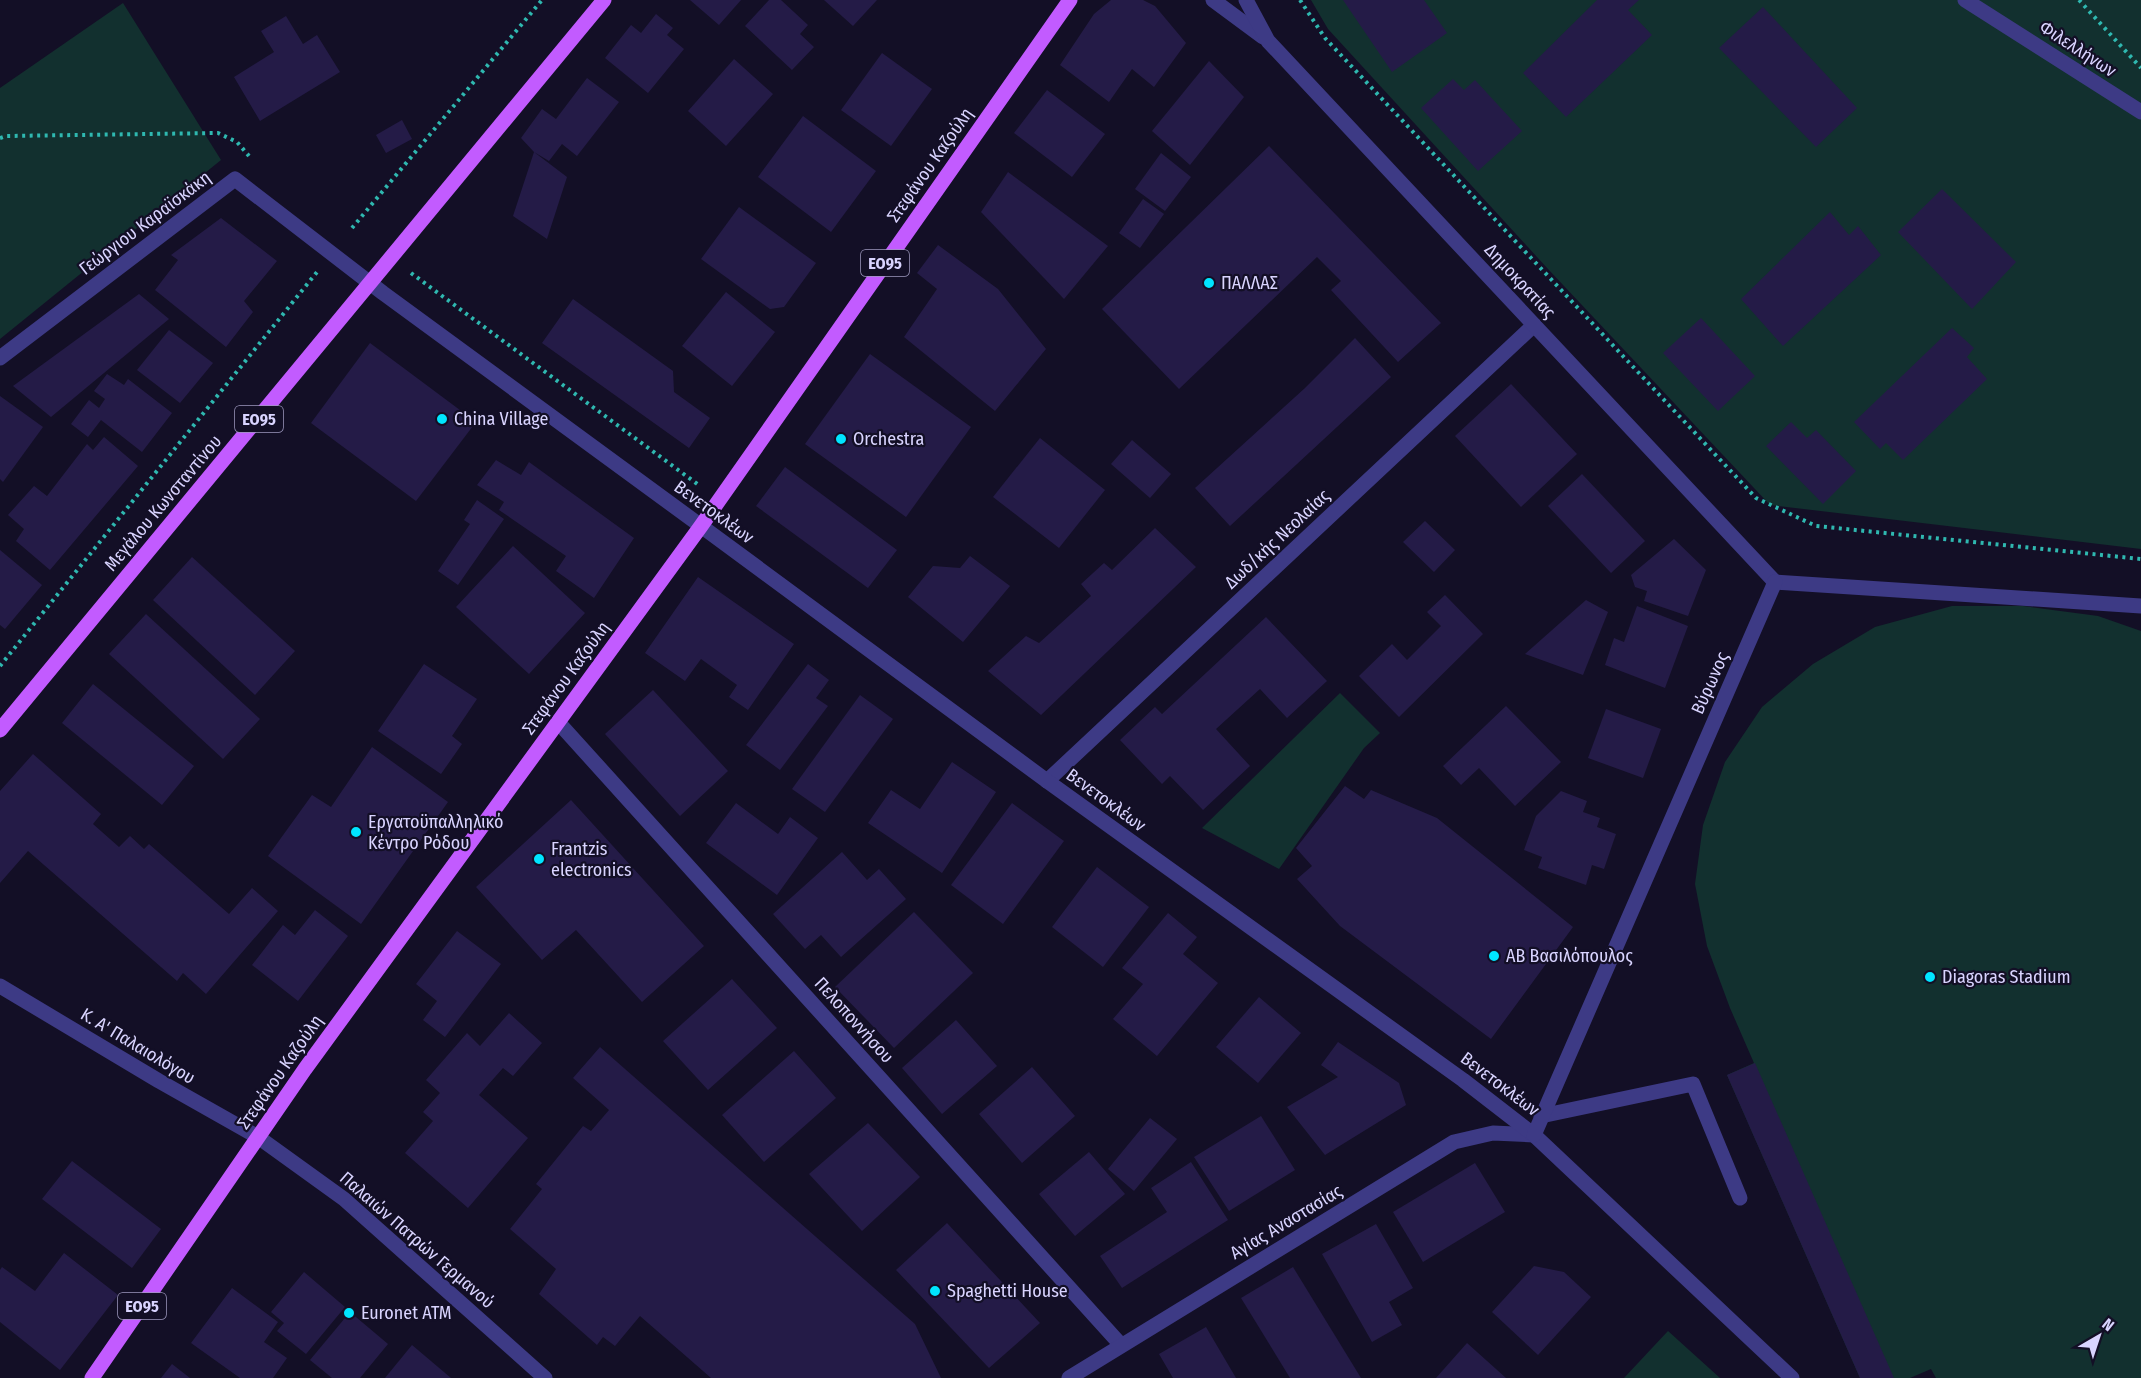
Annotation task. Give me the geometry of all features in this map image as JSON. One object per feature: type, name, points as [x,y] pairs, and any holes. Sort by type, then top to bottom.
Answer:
[{"type":"main road","name":"Μεγάλου Κωνσταντίνου","points":[[0,730],[604,0]]},
{"type":"main road","name":"Στεφάνου Καζούλη","points":[[92,1378],[305,1069],[701,526],[1070,0]]},
{"type":"street","points":[[1213,0],[1268,41]]},
{"type":"street","name":"Δημοκρατίας","points":[[1246,0],[1268,41],[1775,582]]},
{"type":"street","name":"Φιλελλήνων","points":[[1965,0],[2141,112]]},
{"type":"street","name":"Γεώργιου Καραϊσκάκη","points":[[0,357],[235,179],[371,283]]},
{"type":"street","name":"Βενετοκλέων","points":[[371,283],[1047,781],[1463,1080],[1534,1135],[1792,1378]]},
{"type":"street","name":"Δωδ/κής Νεολαίας","points":[[1047,781],[1534,325]]},
{"type":"street","points":[[1775,582],[2141,606]]},
{"type":"street","name":"Βύρωνος","points":[[1534,1135],[1775,582]]},
{"type":"street","name":"Πελοποννήσου","points":[[558,722],[1121,1345]]},
{"type":"street","name":"Κ. Α' Παλαιολόγου","points":[[0,986],[258,1137]]},
{"type":"street","points":[[1542,1116],[1693,1084],[1740,1198]]},
{"type":"street","name":"Αγίας Αναστασίας","points":[[1069,1378],[1454,1142],[1492,1133],[1534,1135]]},
{"type":"street","name":"Παλαιών Πατρών Γερμανού","points":[[258,1137],[344,1199],[545,1378]]},
{"type":"path","points":[[352,228],[542,0]]},
{"type":"path","points":[[1300,0],[1325,38],[1756,498],[1816,526],[2141,559]]},
{"type":"path","points":[[2079,0],[2141,68]]},
{"type":"path","points":[[0,138],[6,136],[218,133],[237,142],[250,157],[255,194]]},
{"type":"path","points":[[403,267],[719,500]]},
{"type":"path","points":[[0,666],[319,270]]},
{"type":"green space","points":[[1311,0],[2141,0],[2141,549],[1770,505],[1548,269],[1328,29]]},
{"type":"green space","points":[[123,3],[221,160],[0,339],[0,88]]},
{"type":"green space","name":"Diagoras Stadium","points":[[1952,606],[2023,606],[2098,616],[2141,631],[2141,1378],[1936,1378],[1931,1369],[1910,1378],[1860,1378],[1727,1075],[1754,1063],[1707,946],[1695,884],[1703,825],[1725,762],[1762,707],[1813,664],[1875,627]]},
{"type":"green space","points":[[1340,693],[1380,733],[1364,748],[1279,869],[1202,828]]},
{"type":"green space","points":[[1668,1331],[1720,1378],[1624,1378]]},
{"type":"building","points":[[690,0],[741,0],[719,25]]},
{"type":"building","points":[[769,0],[781,0],[808,25],[800,34],[814,47],[792,70],[745,26]]},
{"type":"building","points":[[824,0],[877,0],[853,26]]},
{"type":"building","points":[[1111,0],[1143,0],[1155,6],[1186,43],[1154,87],[1132,69],[1109,102],[1060,65],[1094,14]]},
{"type":"building","points":[[1343,0],[1424,0],[1447,33],[1392,72]]},
{"type":"building","points":[[1597,0],[1639,0],[1628,10],[1652,35],[1566,117],[1523,73]]},
{"type":"building","points":[[1763,7],[1857,108],[1816,147],[1719,48]]},
{"type":"building","points":[[656,14],[673,28],[667,35],[684,49],[648,93],[605,58],[631,25],[641,33]]},
{"type":"building","points":[[286,16],[303,44],[317,35],[340,72],[260,121],[234,77],[274,52],[261,31]]},
{"type":"building","points":[[882,53],[932,89],[891,146],[841,110]]},
{"type":"building","points":[[734,59],[773,94],[726,146],[688,111]]},
{"type":"building","points":[[1209,61],[1244,97],[1190,165],[1152,131]]},
{"type":"building","points":[[587,78],[619,102],[577,156],[562,144],[549,161],[534,152],[521,138],[542,109],[556,119]]},
{"type":"building","points":[[1453,79],[1464,90],[1475,80],[1522,131],[1478,171],[1421,108]]},
{"type":"building","points":[[1047,90],[1105,134],[1072,177],[1014,133]]},
{"type":"building","points":[[803,116],[876,171],[831,232],[758,177]]},
{"type":"building","points":[[402,120],[412,139],[386,153],[376,135]]},
{"type":"building","name":"ΠΑΛΛΑΣ","points":[[1269,146],[1441,323],[1398,362],[1331,290],[1341,281],[1317,257],[1179,389],[1102,309]]},
{"type":"building","points":[[534,152],[567,177],[547,239],[513,216]]},
{"type":"building","points":[[1161,153],[1191,177],[1165,211],[1135,189]]},
{"type":"building","points":[[1008,172],[1108,246],[1064,299],[981,212]]},
{"type":"building","points":[[1942,189],[2016,262],[1972,309],[1898,232]]},
{"type":"building","points":[[1143,199],[1164,214],[1140,248],[1119,233]]},
{"type":"building","points":[[739,207],[816,263],[784,307],[770,309],[701,259]]},
{"type":"building","points":[[1830,212],[1849,235],[1858,226],[1881,255],[1783,346],[1741,299]]},
{"type":"building","points":[[221,218],[277,261],[244,301],[253,312],[226,347],[155,290],[178,260],[171,255]]},
{"type":"building","points":[[938,245],[998,289],[1046,349],[995,411],[904,337],[937,289],[917,273]]},
{"type":"building","points":[[726,292],[775,332],[732,386],[682,346]]},
{"type":"building","points":[[139,294],[169,319],[51,417],[13,386]]},
{"type":"building","points":[[573,299],[673,371],[674,392],[710,418],[689,448],[542,343]]},
{"type":"building","points":[[1701,318],[1755,376],[1718,411],[1663,353]]},
{"type":"building","points":[[1952,328],[1974,348],[1967,357],[1987,379],[1903,460],[1886,443],[1880,449],[1854,422]]},
{"type":"building","points":[[169,330],[213,363],[180,403],[137,370]]},
{"type":"building","points":[[1355,338],[1391,377],[1230,526],[1195,488],[1305,388]]},
{"type":"building","points":[[370,343],[476,422],[416,501],[311,423]]},
{"type":"building","points":[[870,354],[971,427],[906,517],[805,444]]},
{"type":"building","points":[[107,374],[124,385],[128,379],[172,413],[142,452],[101,420],[88,437],[71,424],[89,400],[99,408],[105,399],[94,391]]},
{"type":"building","points":[[1511,384],[1577,454],[1521,507],[1455,436]]},
{"type":"building","points":[[0,396],[43,427],[3,482],[0,479]]},
{"type":"building","points":[[1791,422],[1807,438],[1816,430],[1856,471],[1823,504],[1766,446]]},
{"type":"building","points":[[104,437],[138,466],[50,570],[16,541],[24,529],[8,515],[34,486],[47,496],[87,444],[93,450]]},
{"type":"building","points":[[1040,438],[1105,490],[1059,548],[993,497]]},
{"type":"building","points":[[1132,440],[1171,474],[1150,498],[1111,464]]},
{"type":"building","points":[[496,460],[521,475],[529,462],[634,538],[594,598],[556,571],[566,556],[499,510],[504,502],[477,485]]},
{"type":"building","points":[[785,467],[897,550],[868,588],[756,506]]},
{"type":"building","points":[[1582,474],[1645,541],[1611,573],[1548,506]]},
{"type":"building","points":[[477,500],[504,519],[458,585],[438,571],[470,524],[464,520]]},
{"type":"building","points":[[1425,521],[1455,550],[1434,572],[1403,542]]},
{"type":"building","points":[[1155,528],[1196,567],[1041,715],[988,671],[1026,636],[1039,643],[1091,596],[1081,584],[1104,563],[1112,570]]},
{"type":"building","points":[[1674,539],[1706,570],[1688,616],[1644,601],[1647,591],[1635,587],[1631,575]]},
{"type":"building","points":[[513,546],[585,613],[529,674],[456,607]]},
{"type":"building","points":[[0,550],[42,585],[5,629],[0,625]]},
{"type":"building","points":[[970,556],[1010,586],[963,642],[908,597],[933,566],[960,568]]},
{"type":"building","points":[[192,557],[295,651],[255,695],[153,600]]},
{"type":"building","points":[[698,577],[794,644],[748,710],[729,697],[737,685],[701,659],[685,681],[645,653]]},
{"type":"building","points":[[1445,595],[1483,634],[1399,717],[1359,676],[1392,644],[1407,660],[1441,626],[1427,612]]},
{"type":"building","points":[[1586,600],[1608,612],[1583,675],[1525,654]]},
{"type":"building","points":[[1637,606],[1688,626],[1665,688],[1605,665],[1614,638],[1624,642]]},
{"type":"building","points":[[146,614],[260,719],[223,759],[109,654]]},
{"type":"building","points":[[1266,617],[1327,681],[1287,718],[1260,689],[1216,729],[1250,766],[1203,810],[1170,776],[1162,784],[1120,740],[1155,707],[1162,714]]},
{"type":"building","points":[[424,664],[477,699],[452,736],[462,744],[441,774],[378,731]]},
{"type":"building","points":[[808,664],[829,680],[816,698],[828,706],[780,770],[746,745]]},
{"type":"building","points":[[93,684],[194,766],[162,805],[62,723]]},
{"type":"building","points":[[653,690],[728,771],[680,816],[605,734]]},
{"type":"building","points":[[860,695],[893,719],[825,812],[792,789]]},
{"type":"building","points":[[1506,706],[1561,762],[1515,806],[1479,768],[1461,785],[1443,766]]},
{"type":"building","points":[[1606,709],[1661,729],[1643,778],[1588,758]]},
{"type":"building","name":"Εργατοϋπαλληλικό Κέντρο Ρόδου","points":[[372,747],[448,802],[361,924],[268,856],[312,795],[331,807]]},
{"type":"building","points":[[33,754],[101,814],[93,824],[119,847],[130,836],[144,849],[149,844],[229,914],[252,888],[278,911],[206,994],[183,973],[177,981],[28,851],[0,883],[0,791]]},
{"type":"building","points":[[952,762],[996,792],[942,873],[868,823],[891,790],[920,809]]},
{"type":"building","points":[[1345,786],[1364,799],[1371,790],[1437,818],[1573,927],[1491,1039],[1340,926],[1297,879],[1312,866],[1296,848]]},
{"type":"building","points":[[1561,791],[1587,801],[1583,812],[1600,818],[1597,827],[1616,834],[1604,869],[1592,865],[1586,885],[1538,868],[1542,857],[1524,850],[1536,816]]},
{"type":"building","points":[[571,800],[704,946],[642,1002],[576,930],[542,960],[476,887]]},
{"type":"building","points":[[736,803],[778,834],[790,817],[818,838],[777,895],[706,843]]},
{"type":"building","points":[[1012,803],[1064,841],[1003,924],[951,885]]},
{"type":"building","points":[[842,852],[867,880],[879,869],[906,899],[841,957],[821,935],[805,949],[773,914]]},
{"type":"building","points":[[1097,867],[1149,907],[1103,967],[1052,927]]},
{"type":"building","points":[[315,910],[348,936],[298,1001],[252,965],[283,925],[295,935]]},
{"type":"building","points":[[914,912],[973,973],[894,1048],[835,987]]},
{"type":"building","points":[[1168,913],[1197,937],[1183,954],[1218,983],[1157,1056],[1113,1019],[1143,984],[1122,968]]},
{"type":"building","points":[[457,931],[501,964],[445,1037],[423,1020],[437,1001],[416,984]]},
{"type":"building","points":[[732,979],[777,1028],[708,1090],[663,1041]]},
{"type":"building","points":[[1259,997],[1301,1033],[1258,1083],[1216,1047]]},
{"type":"building","points":[[509,1013],[542,1043],[513,1076],[503,1068],[479,1095],[528,1138],[468,1208],[405,1153],[433,1121],[423,1112],[440,1093],[426,1080],[467,1033],[480,1046]]},
{"type":"building","points":[[956,1020],[997,1066],[942,1114],[902,1068]]},
{"type":"building","points":[[1338,1042],[1399,1083],[1406,1105],[1325,1155],[1287,1107],[1338,1077],[1321,1065]]},
{"type":"building","points":[[600,1047],[915,1324],[941,1378],[711,1378],[640,1316],[615,1346],[603,1337],[597,1345],[539,1294],[556,1269],[510,1229],[542,1189],[536,1184],[583,1126],[591,1131],[609,1110],[573,1078]]},
{"type":"building","points":[[794,1051],[836,1098],[764,1162],[722,1115]]},
{"type":"building","points":[[1755,1063],[1894,1378],[1860,1378],[1727,1075]]},
{"type":"building","points":[[1032,1067],[1075,1116],[1022,1163],[979,1114]]},
{"type":"building","points":[[1261,1116],[1295,1170],[1229,1211],[1194,1157]]},
{"type":"building","points":[[1150,1118],[1177,1139],[1134,1191],[1108,1169]]},
{"type":"building","points":[[868,1123],[920,1177],[862,1231],[809,1174]]},
{"type":"building","points":[[1089,1152],[1125,1194],[1075,1236],[1039,1194]]},
{"type":"building","points":[[72,1161],[161,1229],[132,1268],[42,1199]]},
{"type":"building","points":[[1191,1162],[1228,1220],[1122,1288],[1100,1256],[1167,1212],[1151,1188]]},
{"type":"building","points":[[1475,1163],[1505,1212],[1423,1262],[1393,1212]]},
{"type":"building","points":[[947,1223],[1040,1323],[989,1368],[896,1270]]},
{"type":"building","points":[[1376,1224],[1413,1288],[1389,1302],[1402,1325],[1372,1342],[1322,1254]]},
{"type":"building","points":[[64,1253],[118,1295],[60,1370],[0,1322],[0,1270],[2,1267],[35,1291]]},
{"type":"building","points":[[1534,1266],[1564,1272],[1591,1297],[1538,1355],[1492,1312]]},
{"type":"building","points":[[1293,1267],[1361,1378],[1290,1378],[1241,1298]]},
{"type":"building","points":[[304,1272],[345,1307],[306,1354],[277,1331],[284,1323],[271,1312]]},
{"type":"building","points":[[232,1288],[278,1322],[264,1342],[287,1358],[273,1378],[240,1378],[191,1343]]},
{"type":"building","points":[[350,1312],[388,1344],[360,1378],[332,1378],[310,1360]]},
{"type":"building","points":[[1206,1327],[1236,1378],[1173,1378],[1159,1354]]},
{"type":"building","points":[[1467,1343],[1506,1378],[1436,1378]]},
{"type":"building","points":[[412,1345],[451,1378],[385,1378]]},
{"type":"building","points":[[172,1364],[190,1378],[161,1378]]},
{"type":"place","name":"ΠΑΛΛΑΣ","points":[[1209,283]]},
{"type":"place","name":"China Village","points":[[442,419]]},
{"type":"place","name":"Orchestra","points":[[841,439]]},
{"type":"place","name":"Εργατοϋπαλληλικό Κέντρο Ρόδου","points":[[356,832]]},
{"type":"place","name":"Frantzis electronics","points":[[539,859]]},
{"type":"place","name":"AB Βασιλόπουλος","points":[[1494,956]]},
{"type":"place","name":"Diagoras Stadium","points":[[1930,977]]},
{"type":"place","name":"Spaghetti House","points":[[935,1291]]},
{"type":"place","name":"Euronet ATM","points":[[349,1313]]}]
